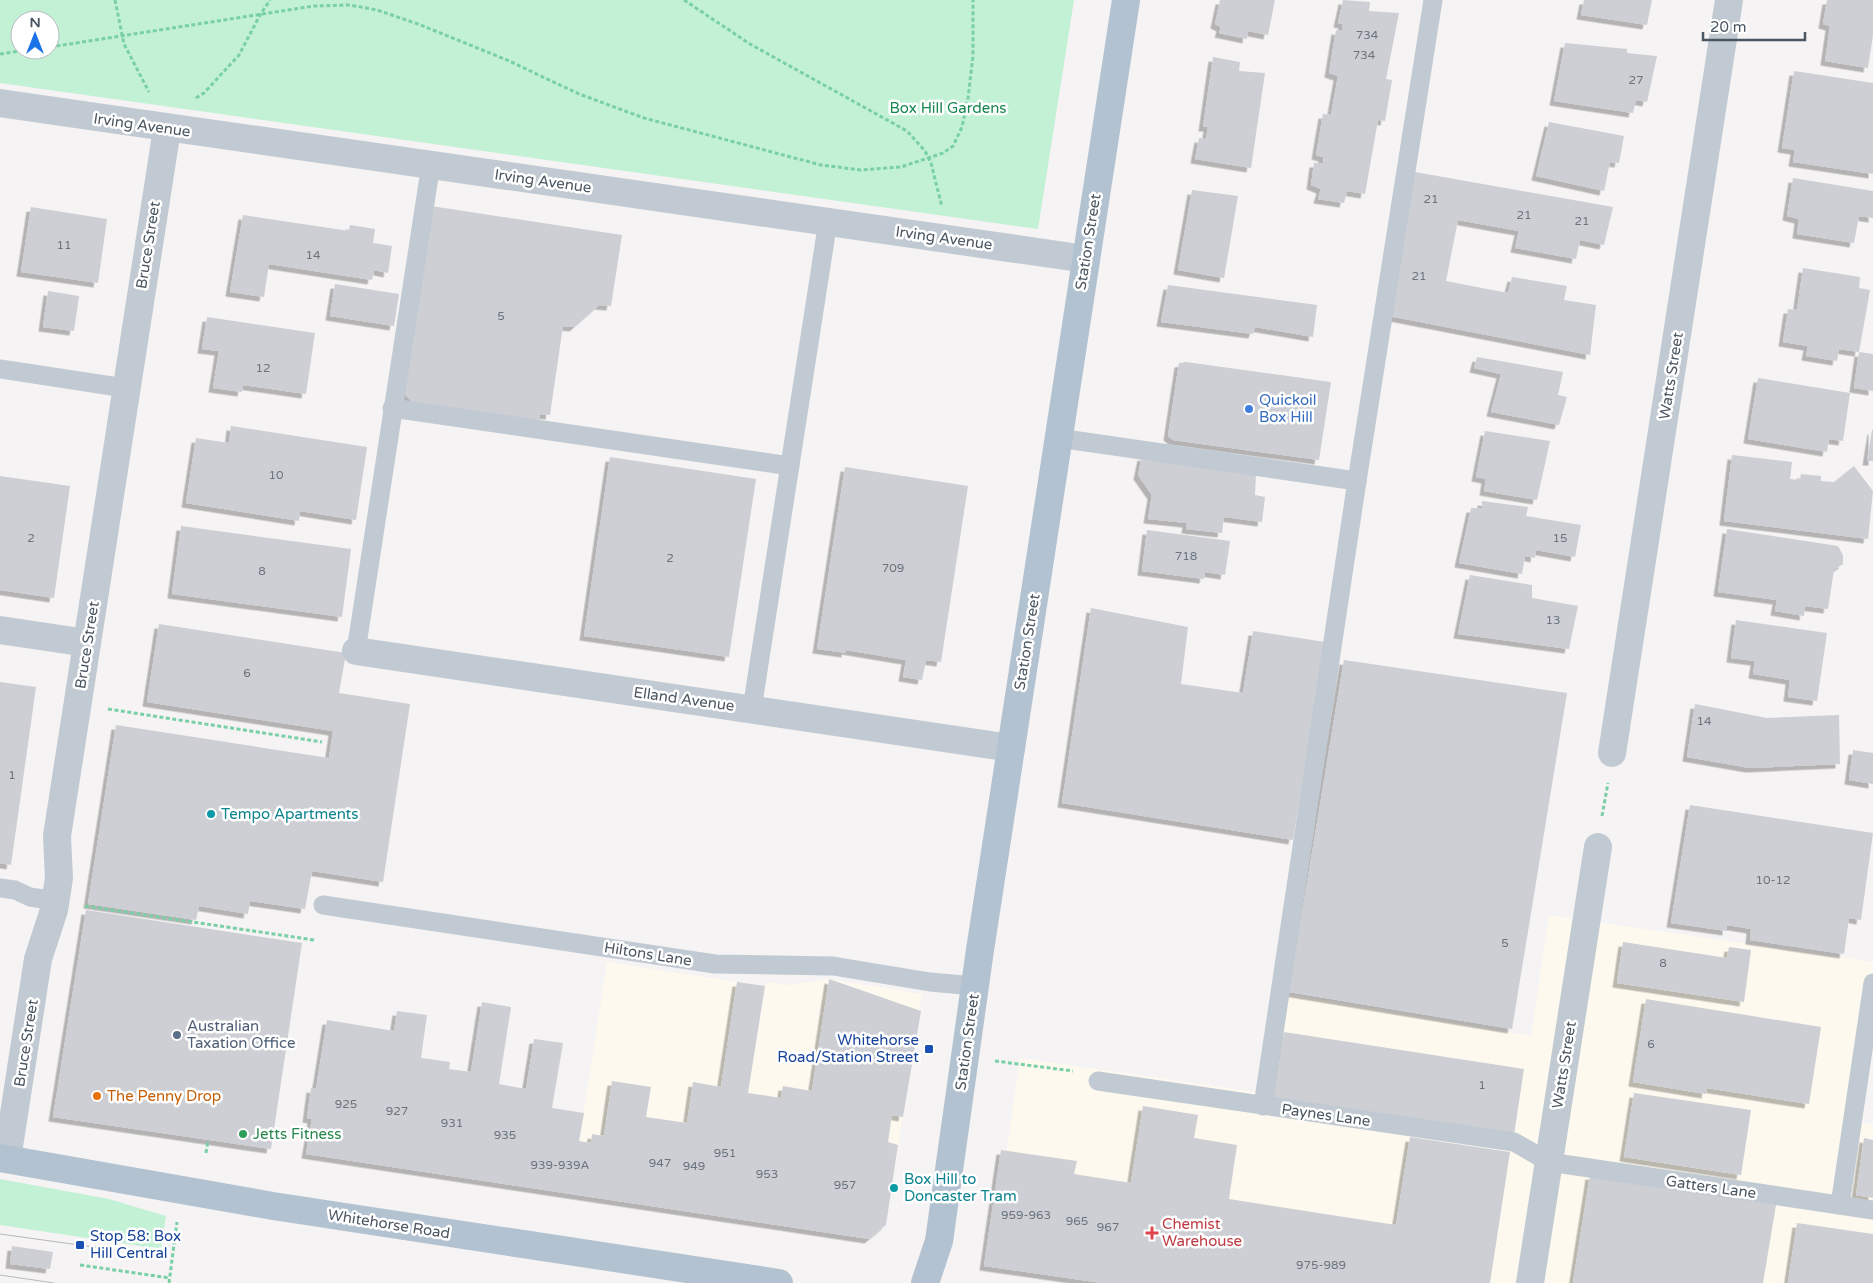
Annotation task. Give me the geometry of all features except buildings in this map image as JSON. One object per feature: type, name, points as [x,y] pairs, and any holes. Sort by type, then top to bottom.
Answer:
[{"type":"main road","name":"Station Street","points":[[925,1283],[939,1241],[975,986],[1126,0]]},
{"type":"main road","name":"Whitehorse Road","points":[[4,1159],[273,1206],[779,1283]]},
{"type":"street","name":"Watts Street","points":[[1612,752],[1729,0]]},
{"type":"street","name":"Irving Avenue","points":[[0,103],[167,129],[431,164],[950,240],[1086,258]]},
{"type":"street","name":"Bruce Street","points":[[4,1159],[41,947],[52,920],[66,903],[58,878],[57,836],[167,129]]},
{"type":"street","points":[[0,630],[87,643]]},
{"type":"street","name":"Elland Avenue","points":[[356,650],[1011,748]]},
{"type":"street","name":"Watts Street","points":[[1530,1283],[1598,847]]},
{"type":"lane","points":[[1263,1106],[1357,481],[1433,0]]},
{"type":"lane","points":[[356,650],[431,164]]},
{"type":"lane","points":[[752,709],[828,222]]},
{"type":"lane","points":[[0,369],[126,388]]},
{"type":"lane","points":[[392,408],[790,466]]},
{"type":"lane","points":[[1058,438],[1357,481]]},
{"type":"lane","points":[[0,888],[15,890],[30,897],[66,903]]},
{"type":"lane","name":"Hiltons Lane","points":[[323,905],[715,964],[833,966],[930,982],[975,986]]},
{"type":"lane","points":[[1840,1205],[1873,983]]},
{"type":"lane","name":"Paynes Lane","points":[[1098,1081],[1514,1142],[1549,1162]]},
{"type":"lane","name":"Gatters Lane","points":[[1549,1162],[1873,1210]]},
{"type":"path","points":[[115,0],[126,50],[153,98]]},
{"type":"path","points":[[192,101],[204,93],[239,55],[270,0]]},
{"type":"path","points":[[684,0],[750,44],[907,131],[925,151],[929,159],[950,240]]},
{"type":"path","points":[[60,45],[323,6],[350,5],[377,10],[418,24],[507,60],[579,94],[644,118],[821,165],[861,170],[901,167],[929,159],[953,146],[962,127],[974,56],[973,0]]},
{"type":"path","points":[[107,709],[322,742]]},
{"type":"path","points":[[1598,847],[1612,752]]},
{"type":"path","points":[[66,903],[314,940]]},
{"type":"path","points":[[206,1153],[208,1140]]},
{"type":"path","points":[[169,1283],[181,1189]]},
{"type":"path","points":[[80,1265],[170,1278]]},
{"type":"shaded area","points":[[1549,915],[1873,962],[1873,1045],[1862,1122],[1873,1124],[1873,1283],[1141,1283],[991,1261],[1020,1058],[1268,1094],[1284,993],[1531,1036]]},
{"type":"shaded area","points":[[607,962],[764,986],[770,982],[788,985],[829,979],[922,994],[886,1225],[869,1239],[571,1194]]},
{"type":"green space","name":"Box Hill Gardens","points":[[0,0],[1074,0],[1038,229],[0,83]]},
{"type":"green space","points":[[0,1179],[109,1199],[166,1216],[161,1249],[0,1225]]},
{"type":"tram line","points":[[0,1234],[108,1249]]},
{"type":"tram line","points":[[0,1275],[54,1283]]},
{"type":"place","name":"Quickoil Box Hill","points":[[1249,409]]},
{"type":"place","name":"Tempo Apartments","points":[[211,814]]},
{"type":"place","name":"Australian Taxation Office","points":[[177,1035]]},
{"type":"place","name":"Whitehorse Road/Station Street","points":[[929,1049]]},
{"type":"place","name":"The Penny Drop","points":[[97,1096]]},
{"type":"place","name":"Jetts Fitness","points":[[243,1134]]},
{"type":"place","name":"Box Hill to Doncaster Tram","points":[[894,1188]]},
{"type":"place","name":"Chemist Warehouse","points":[[1152,1233]]},
{"type":"place","name":"Stop 58: Box Hill Central","points":[[80,1245]]}]
